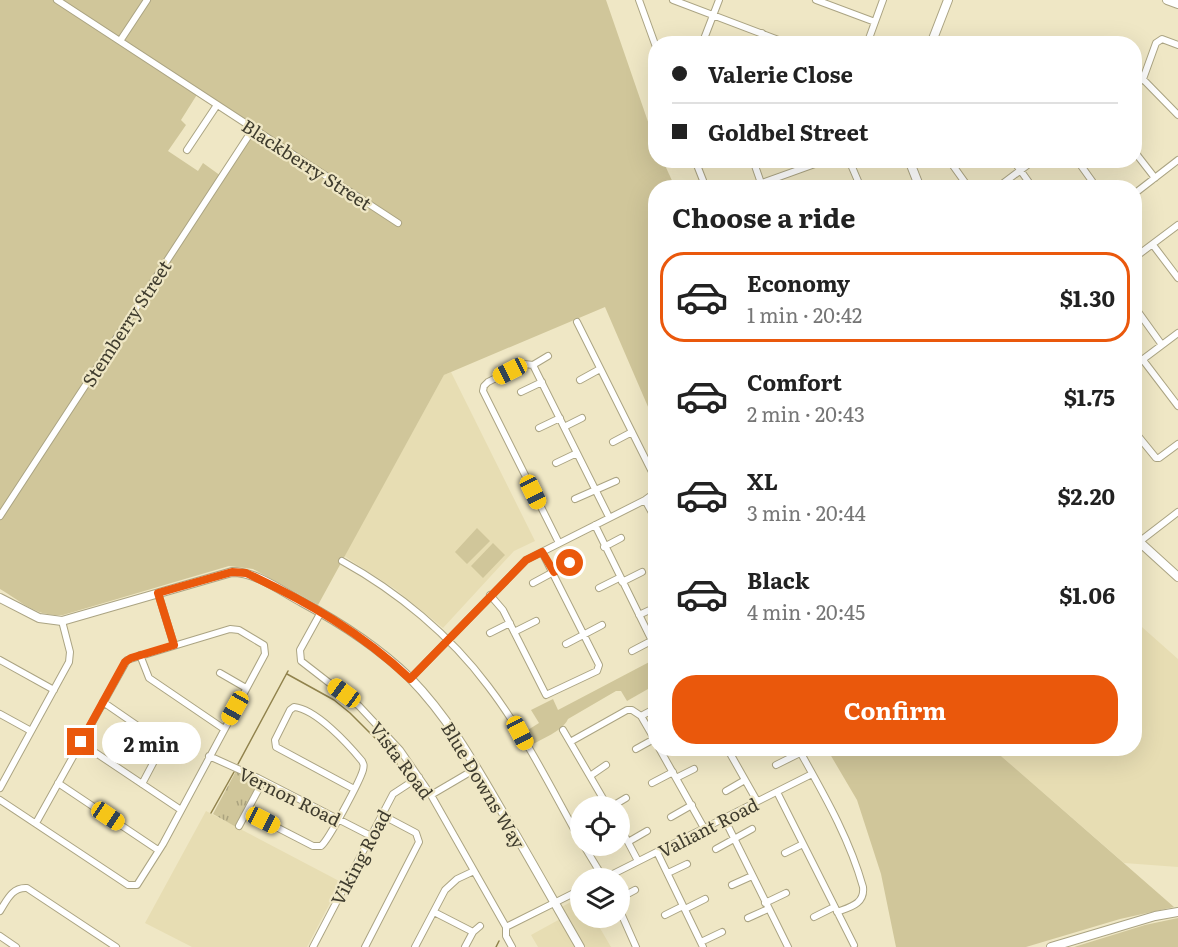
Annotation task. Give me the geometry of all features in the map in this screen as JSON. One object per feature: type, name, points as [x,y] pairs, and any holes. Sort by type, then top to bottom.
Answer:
[{"type":"street","name":"Blackberry Street","points":[[57,0],[398,223]]},
{"type":"street","points":[[120,41],[147,0]]},
{"type":"street","points":[[647,0],[639,1],[652,36]]},
{"type":"street","points":[[673,0],[769,36]]},
{"type":"street","points":[[705,36],[719,0]]},
{"type":"street","points":[[816,0],[828,2],[875,22]]},
{"type":"street","points":[[870,36],[883,0]]},
{"type":"street","points":[[934,36],[948,0]]},
{"type":"street","points":[[1167,0],[1178,4]]},
{"type":"street","points":[[1178,45],[1162,39],[1155,43],[1143,79],[1178,115]]},
{"type":"street","points":[[187,150],[217,105]]},
{"type":"street","name":"Stemberry Street","points":[[0,516],[253,129]]},
{"type":"street","points":[[1142,188],[1178,160]]},
{"type":"street","points":[[1142,161],[1155,178]]},
{"type":"street","points":[[768,180],[796,168]]},
{"type":"street","points":[[1007,180],[1023,168]]},
{"type":"street","points":[[1020,170],[1027,180]]},
{"type":"street","points":[[1142,253],[1178,225]]},
{"type":"street","points":[[1153,245],[1178,278]]},
{"type":"street","points":[[1142,317],[1162,345]]},
{"type":"street","points":[[577,322],[648,464]]},
{"type":"street","points":[[1178,333],[1143,360],[1178,406]]},
{"type":"street","points":[[548,356],[533,365],[524,364],[495,378],[486,383],[483,391],[559,543]]},
{"type":"street","points":[[533,365],[609,517]]},
{"type":"street","points":[[580,380],[600,369]]},
{"type":"street","points":[[521,392],[542,382]]},
{"type":"street","points":[[539,428],[560,418]]},
{"type":"street","points":[[564,427],[582,418]]},
{"type":"street","points":[[613,442],[632,432]]},
{"type":"street","points":[[1142,441],[1156,458],[1178,444]]},
{"type":"street","points":[[556,462],[577,453]]},
{"type":"street","points":[[575,499],[616,481]]},
{"type":"street","points":[[410,679],[518,566],[648,498]]},
{"type":"street","points":[[645,500],[648,505]]},
{"type":"street","points":[[1142,535],[1178,512]]},
{"type":"street","points":[[595,525],[648,634]]},
{"type":"street","points":[[604,547],[621,538]]},
{"type":"street","points":[[1142,544],[1178,577]]},
{"type":"street","points":[[490,595],[501,606],[546,695],[598,670],[599,665],[542,552]]},
{"type":"street","points":[[342,561],[390,591],[447,640],[489,687],[520,733],[570,822]]},
{"type":"street","points":[[533,583],[570,563]]},
{"type":"street","name":"Blue Downs Way","points":[[0,598],[39,618],[62,621],[232,572],[239,572],[263,581],[321,612],[374,646],[410,679],[460,738],[580,947]]},
{"type":"street","points":[[599,588],[642,572]]},
{"type":"street","points":[[158,593],[174,645]]},
{"type":"street","points":[[639,615],[648,611]]},
{"type":"street","name":"Vista Road","points":[[321,612],[300,650],[301,661],[344,693],[393,741],[431,795],[506,927],[506,936],[512,947]]},
{"type":"street","points":[[0,788],[67,666],[70,656],[62,621]]},
{"type":"street","points":[[514,632],[536,621]]},
{"type":"street","points":[[490,633],[510,623]]},
{"type":"street","points":[[566,644],[602,626]]},
{"type":"street","points":[[0,800],[130,886],[137,885],[141,882],[181,810],[246,688],[265,652],[264,645],[233,629],[140,655],[125,662],[36,823]]},
{"type":"street","points":[[632,651],[648,643]]},
{"type":"street","points":[[140,655],[150,678],[224,729]]},
{"type":"street","points":[[0,660],[54,690]]},
{"type":"street","points":[[220,673],[246,688]]},
{"type":"street","points":[[103,702],[161,742],[161,749],[142,784]]},
{"type":"street","points":[[247,812],[317,847],[325,843],[354,789],[363,771],[362,761],[339,737],[317,717],[298,707],[293,707],[275,741],[276,747],[354,789]]},
{"type":"street","points":[[570,742],[627,710],[634,710],[641,716],[648,728]]},
{"type":"street","points":[[641,716],[648,712]]},
{"type":"street","points":[[0,714],[31,731]]},
{"type":"street","points":[[563,730],[602,796]]},
{"type":"street","points":[[81,742],[181,810]]},
{"type":"street","points":[[636,749],[648,743]]},
{"type":"street","name":"Vernon Road","points":[[209,756],[264,781],[371,836]]},
{"type":"street","points":[[664,756],[704,828]]},
{"type":"street","points":[[733,756],[757,801]]},
{"type":"street","points":[[776,765],[791,756]]},
{"type":"street","points":[[802,756],[848,842],[864,894],[861,901],[814,917]]},
{"type":"street","points":[[590,776],[606,765]]},
{"type":"street","points":[[431,795],[477,768]]},
{"type":"street","points":[[652,783],[694,769]]},
{"type":"street","name":"Valiant Road","points":[[624,868],[812,774]]},
{"type":"street","name":"Viking Road","points":[[313,947],[394,792],[419,777]]},
{"type":"street","points":[[726,791],[745,780]]},
{"type":"street","points":[[239,826],[264,781]]},
{"type":"street","points":[[58,783],[158,850]]},
{"type":"street","points":[[777,792],[854,945]]},
{"type":"street","points":[[671,817],[692,805]]},
{"type":"street","points":[[365,947],[419,842],[416,833],[382,814]]},
{"type":"street","points":[[724,818],[786,946]]},
{"type":"street","points":[[716,849],[753,829]]},
{"type":"street","points":[[630,841],[647,831]]},
{"type":"street","points":[[785,853],[803,844]]},
{"type":"street","points":[[630,846],[638,861]]},
{"type":"street","points":[[657,852],[702,944],[722,932]]},
{"type":"street","points":[[668,873],[687,864]]},
{"type":"street","points":[[415,947],[445,890],[451,883],[474,871]]},
{"type":"street","points":[[732,885],[752,876]]},
{"type":"street","points":[[0,911],[14,891],[18,888],[27,888],[116,947]]},
{"type":"street","points":[[630,893],[635,890]]},
{"type":"street","points":[[748,918],[786,892]]},
{"type":"street","points":[[506,927],[570,895]]},
{"type":"street","points":[[665,915],[705,899]]},
{"type":"street","points":[[434,912],[473,932]]},
{"type":"street","points":[[1051,947],[1155,916],[1178,912]]},
{"type":"street","points":[[465,947],[473,932],[480,926]]},
{"type":"street","points":[[628,928],[636,947]]},
{"type":"street","points":[[0,936],[16,947]]},
{"type":"shaded area","points":[[451,372],[535,541],[514,551],[443,628],[395,589],[344,556],[444,375]]},
{"type":"shaded area","points":[[1142,627],[1178,659],[1178,867],[1124,863],[1001,756],[1142,756]]},
{"type":"shaded area","points":[[206,811],[341,882],[307,947],[192,947],[145,923]]},
{"type":"shaded area","points":[[570,902],[570,928],[600,928],[611,947],[538,947],[531,935],[562,918],[558,909]]},
{"type":"green space","points":[[0,0],[606,0],[648,122],[648,168],[666,168],[672,180],[648,180],[648,407],[605,307],[444,375],[318,605],[253,569],[229,566],[63,615],[44,613],[23,604],[0,589]],"holes":[[[198,93],[252,129],[221,176],[203,163],[198,171],[168,151],[186,125],[181,120]]]},
{"type":"green space","points":[[477,528],[490,541],[467,564],[455,552]]},
{"type":"green space","points":[[493,543],[505,555],[483,578],[471,566]]},
{"type":"green space","points":[[648,663],[648,689],[627,701],[621,691],[616,691],[568,719],[557,731],[530,746],[523,733],[539,723],[531,710],[553,699],[558,710]]},
{"type":"green space","points":[[831,756],[1001,756],[1174,907],[1120,919],[1026,947],[896,947],[881,874],[857,800]]},
{"type":"green space","points":[[236,771],[253,778],[257,785],[236,827],[213,814]]},
{"type":"green space","points":[[1178,918],[1178,947],[1074,947],[1145,925]]},
{"type":"waterway","points":[[238,764],[288,671]]},
{"type":"waterway","points":[[287,674],[334,700],[350,713],[377,740],[408,777]]},
{"type":"waterway","points":[[211,813],[234,772]]},
{"type":"waterway","points":[[496,947],[499,941]]},
{"type":"route","points":[[81,742],[125,662],[131,658],[174,645],[158,593],[232,572],[246,573],[345,627],[374,646],[410,679],[526,560],[542,552],[554,572],[570,563]]}]
